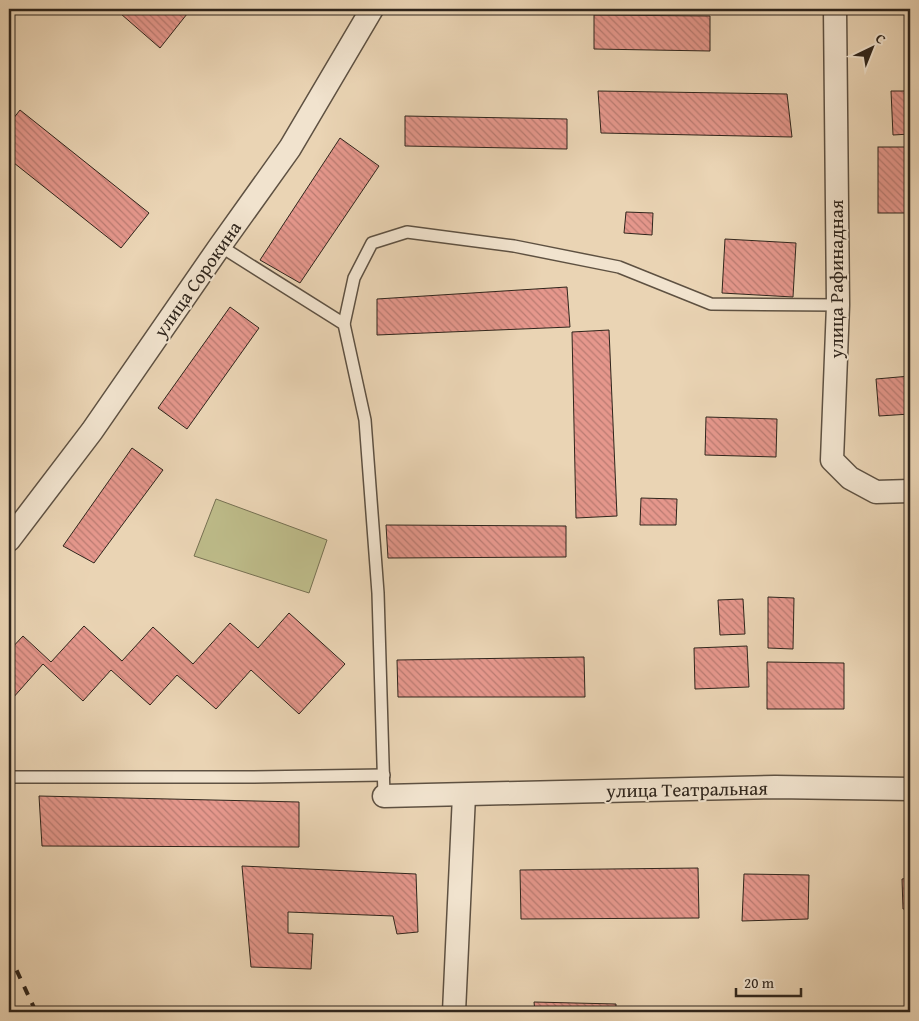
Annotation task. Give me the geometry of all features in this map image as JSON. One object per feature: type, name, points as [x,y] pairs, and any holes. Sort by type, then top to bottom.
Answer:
[{"type":"street","name":"улица Сорокина","points":[[9,540],[92,431],[290,148],[372,9]]},
{"type":"street","name":"улица Рафинадная","points":[[835,9],[838,305],[832,460],[850,478],[876,492],[910,491]]},
{"type":"street","name":"улица Театральная","points":[[384,786],[464,795],[775,787],[910,789]]},
{"type":"street","points":[[454,1012],[464,795]]},
{"type":"lane","points":[[9,777],[252,777],[384,786],[378,592],[365,420],[344,324],[354,278],[372,244],[407,232],[514,246],[619,267],[711,304],[838,305]]},
{"type":"lane","points":[[220,246],[344,324]]},
{"type":"shaded area","points":[[216,499],[327,540],[309,593],[194,556]]},
{"type":"building","points":[[125,9],[191,9],[160,48],[121,14]]},
{"type":"building","points":[[594,15],[710,16],[710,51],[594,49]]},
{"type":"building","points":[[598,91],[787,94],[792,137],[601,133]]},
{"type":"building","points":[[891,91],[910,91],[910,134],[893,135]]},
{"type":"building","points":[[20,110],[149,213],[121,248],[9,159],[9,124]]},
{"type":"building","points":[[405,116],[567,119],[567,149],[405,146]]},
{"type":"building","points":[[340,138],[379,166],[300,283],[260,260]]},
{"type":"building","points":[[878,147],[910,147],[910,213],[878,213]]},
{"type":"building","points":[[626,212],[653,213],[652,235],[624,233]]},
{"type":"building","points":[[725,239],[796,243],[793,297],[722,293]]},
{"type":"building","points":[[567,287],[570,327],[377,335],[377,299]]},
{"type":"building","points":[[230,307],[259,328],[187,429],[158,408]]},
{"type":"building","points":[[609,330],[617,516],[576,518],[572,332]]},
{"type":"building","points":[[910,376],[910,414],[879,416],[876,379]]},
{"type":"building","points":[[706,417],[777,419],[776,457],[705,455]]},
{"type":"building","points":[[132,448],[163,470],[94,563],[63,546]]},
{"type":"building","points":[[641,498],[677,499],[676,525],[640,525]]},
{"type":"building","points":[[386,525],[566,526],[566,557],[388,558]]},
{"type":"building","points":[[768,597],[794,598],[793,649],[768,648]]},
{"type":"building","points":[[743,599],[745,634],[720,635],[718,600]]},
{"type":"building","points":[[289,613],[345,664],[299,714],[251,670],[216,709],[177,675],[150,705],[111,670],[83,701],[43,664],[12,699],[9,696],[9,651],[23,636],[51,662],[84,626],[122,661],[153,627],[193,664],[230,623],[258,648]]},
{"type":"building","points":[[747,646],[749,687],[695,689],[694,648]]},
{"type":"building","points":[[584,657],[585,697],[398,697],[397,660]]},
{"type":"building","points":[[767,662],[844,663],[844,709],[767,709]]},
{"type":"building","points":[[39,796],[299,802],[299,847],[42,846]]},
{"type":"building","points":[[242,866],[416,874],[418,932],[397,934],[393,916],[288,912],[288,933],[313,934],[311,969],[251,967]]},
{"type":"building","points":[[698,868],[699,918],[521,919],[520,870]]},
{"type":"building","points":[[744,874],[809,875],[808,919],[742,921]]},
{"type":"building","points":[[910,878],[910,909],[903,909],[902,879]]},
{"type":"building","points":[[534,1002],[616,1004],[616,1012],[535,1012]]},
{"type":"building","points":[[185,1008],[244,1012],[185,1012]]},
{"type":"railway","points":[[9,954],[36,1012]]}]
